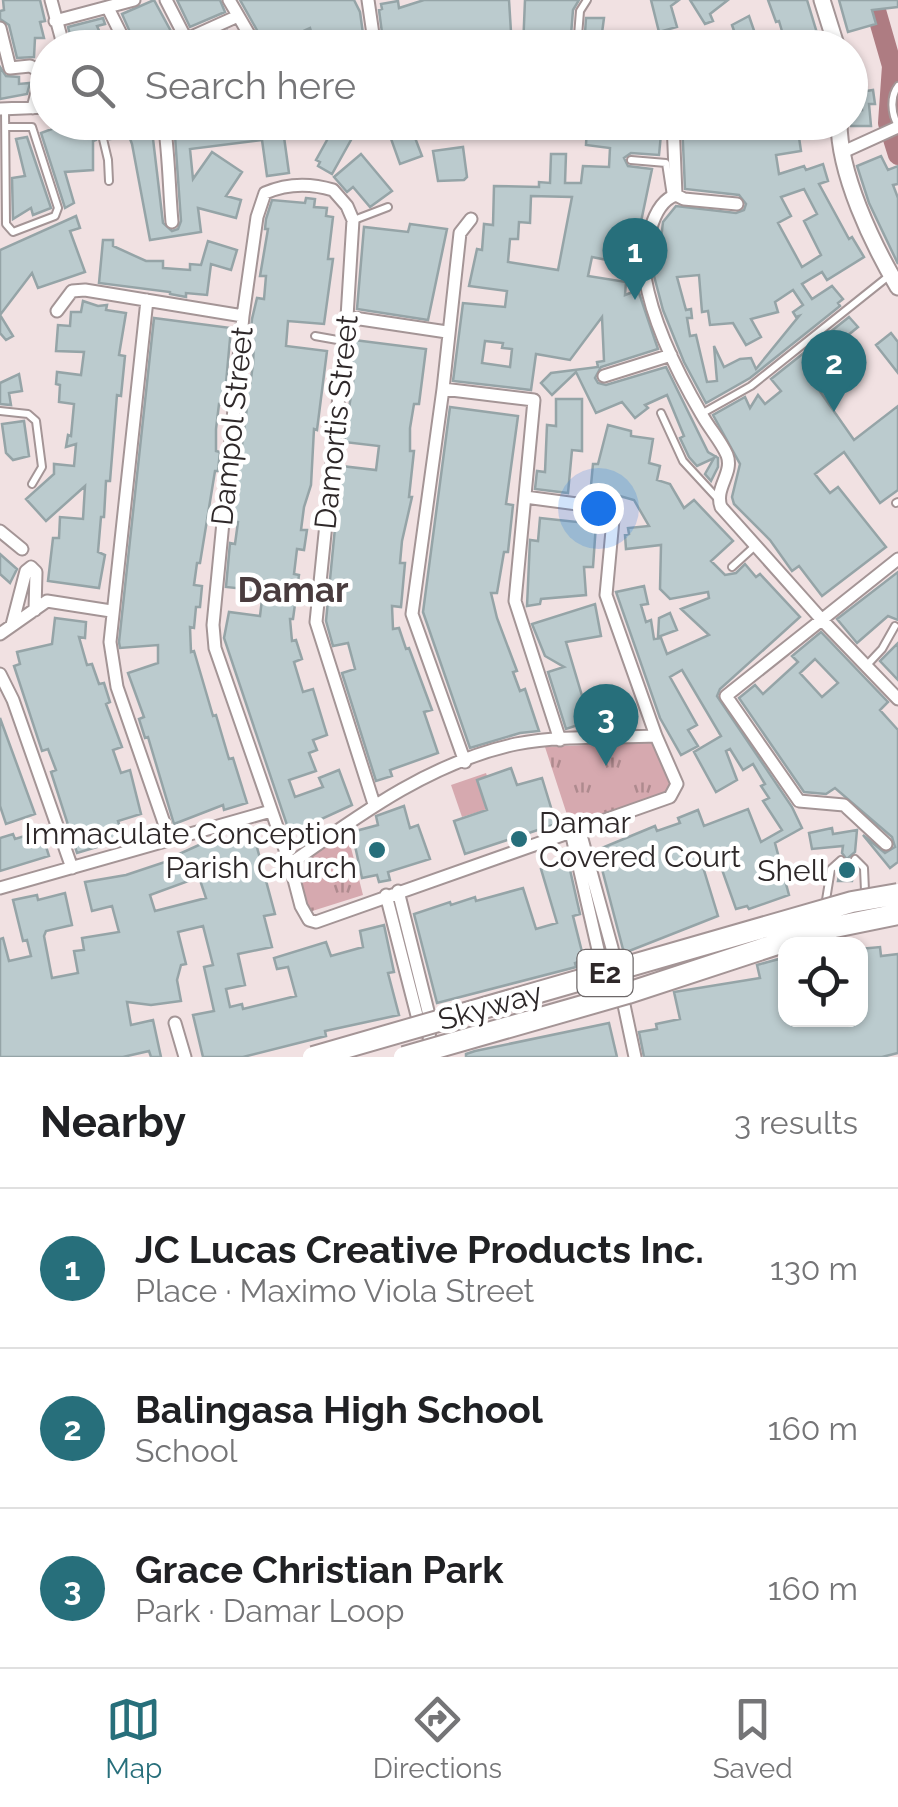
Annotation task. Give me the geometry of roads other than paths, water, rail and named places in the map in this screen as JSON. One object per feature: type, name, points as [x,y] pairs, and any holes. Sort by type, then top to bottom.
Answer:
[{"type":"highway","name":"Skyway","points":[[314,1057],[852,902],[898,894]]},
{"type":"highway","name":"Skyway","points":[[404,1057],[628,993],[820,930],[898,914]]},
{"type":"street","points":[[51,0],[58,30]]},
{"type":"street","points":[[55,21],[134,0]]},
{"type":"street","points":[[166,0],[181,30]]},
{"type":"street","points":[[229,0],[246,30]]},
{"type":"street","points":[[368,0],[372,30]]},
{"type":"street","points":[[822,0],[831,30]]},
{"type":"street","points":[[108,8],[119,30]]},
{"type":"street","points":[[208,30],[238,16]]},
{"type":"street","points":[[0,28],[10,68],[30,66]]},
{"type":"street","points":[[2,109],[30,108]]},
{"type":"street","points":[[843,152],[897,127]]},
{"type":"street","points":[[167,140],[172,222]]},
{"type":"street","points":[[673,140],[673,195]]},
{"type":"street","points":[[841,140],[864,219],[894,281]]},
{"type":"street","name":"Dampol Street","points":[[352,220],[347,206],[333,190],[300,184],[280,186],[265,194],[260,203],[243,316],[213,624],[215,648],[301,906],[310,920],[316,922],[392,893]]},
{"type":"street","points":[[673,195],[684,200],[738,204]]},
{"type":"street","points":[[673,195],[660,204],[644,264],[649,297],[672,355],[729,462],[718,500],[822,620],[898,698]]},
{"type":"street","points":[[465,762],[412,614],[460,233],[470,219]]},
{"type":"street","name":"Damortis Street","points":[[352,220],[347,317],[316,622],[374,804]]},
{"type":"street","points":[[58,311],[72,291],[85,290],[243,316]]},
{"type":"street","points":[[147,300],[110,642],[117,687],[170,840]]},
{"type":"street","points":[[347,317],[447,332]]},
{"type":"street","points":[[604,376],[672,355]]},
{"type":"street","points":[[443,388],[534,400],[514,601],[560,740]]},
{"type":"street","points":[[392,893],[676,792],[677,784],[606,595],[614,509],[525,497]]},
{"type":"street","points":[[0,530],[22,550]]},
{"type":"street","points":[[886,844],[844,804],[799,801],[726,696],[898,559]]},
{"type":"street","points":[[12,626],[26,570],[31,567],[36,572],[34,610]]},
{"type":"street","points":[[0,634],[46,601],[111,611]]},
{"type":"street","points":[[0,674],[13,700],[72,868]]},
{"type":"street","points":[[290,864],[374,804],[465,762],[515,744],[656,736]]},
{"type":"street","points":[[0,888],[270,811]]},
{"type":"street","points":[[575,830],[635,1057]]},
{"type":"street","points":[[392,893],[430,1019],[429,1045],[417,1023],[392,893]]},
{"type":"street","points":[[175,1023],[185,1057]]},
{"type":"lane","points":[[578,30],[580,11],[587,0]]},
{"type":"lane","points":[[897,127],[893,94],[898,86]]},
{"type":"lane","points":[[2,109],[7,127],[6,224],[13,232],[55,216],[58,208],[36,140]]},
{"type":"lane","points":[[7,127],[30,127]]},
{"type":"lane","points":[[103,140],[110,181]]},
{"type":"lane","points":[[631,160],[666,163],[673,195]]},
{"type":"lane","points":[[352,220],[388,207]]},
{"type":"lane","points":[[701,414],[751,386],[894,281]]},
{"type":"lane","points":[[315,336],[344,341]]},
{"type":"lane","points":[[0,411],[28,414],[36,421],[42,467],[32,484]]},
{"type":"lane","points":[[661,413],[683,462],[718,500]]},
{"type":"lane","points":[[732,567],[756,546]]},
{"type":"lane","points":[[866,666],[895,626]]},
{"type":"lane","points":[[855,859],[864,868],[865,891]]},
{"type":"lane","points":[[826,900],[831,869],[841,860]]},
{"type":"lane","points":[[424,1046],[427,1057]]},
{"type":"waterway","points":[[873,0],[892,66],[888,123],[898,155]]},
{"type":"place","name":"JC Lucas Creative Products Inc.","points":[[635,300]]},
{"type":"place","name":"Balingasa High School","points":[[834,412]]},
{"type":"place","name":"Grace Christian Park","points":[[606,766]]},
{"type":"place","name":"Damar Covered Court","points":[[519,839]]},
{"type":"place","name":"Immaculate Conception Parish Church","points":[[377,850]]},
{"type":"place","name":"Shell","points":[[847,870]]},
{"type":"district","name":"Damar","points":[[293,589]]}]
